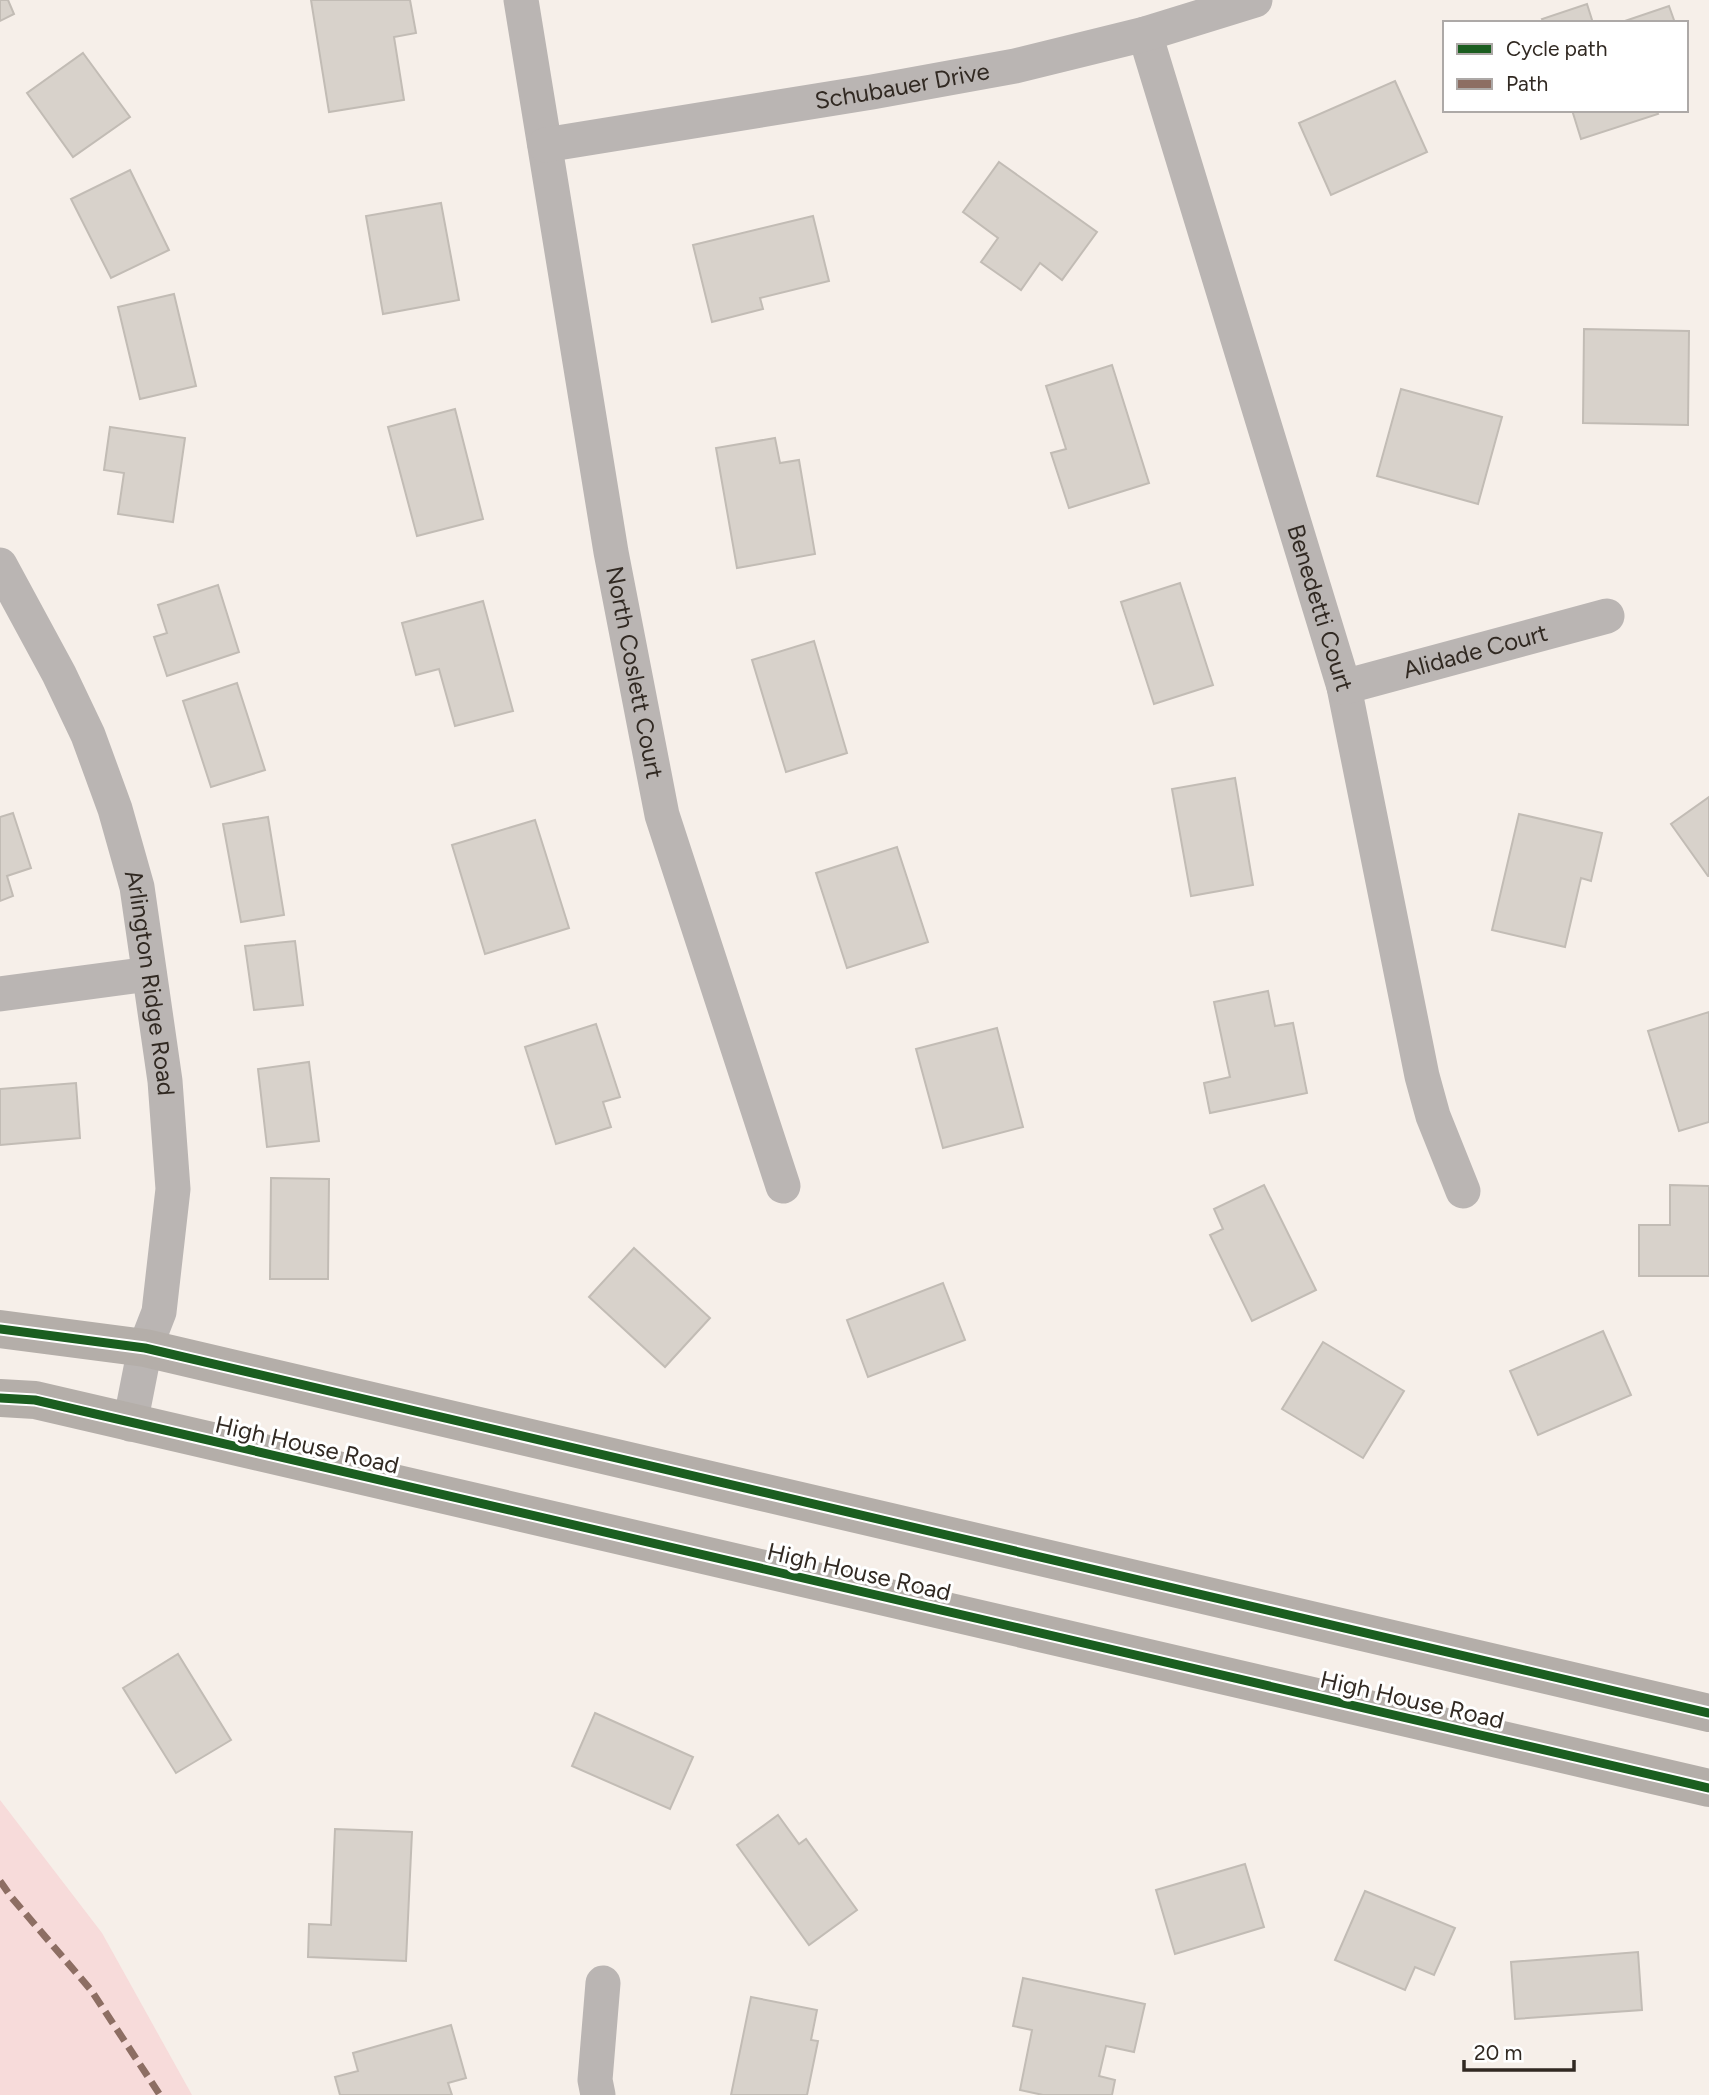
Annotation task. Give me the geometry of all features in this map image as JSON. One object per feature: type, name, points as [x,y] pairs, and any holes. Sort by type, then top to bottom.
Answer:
[{"type":"main road","points":[[0,1329],[145,1348],[1709,1713]]},
{"type":"main road","name":"High House Road","points":[[0,1398],[35,1400],[1709,1788]]},
{"type":"street","name":"North Coslett Court","points":[[521,0],[611,552],[662,815],[783,1186]]},
{"type":"street","name":"Schubauer Drive","points":[[545,145],[1015,66],[1144,33],[1255,0]]},
{"type":"street","name":"Benedetti Court","points":[[1144,33],[1344,687],[1422,1076],[1433,1116],[1463,1191]]},
{"type":"street","name":"Arlington Ridge Road","points":[[0,565],[88,735],[115,808],[137,887],[165,1081],[173,1189],[159,1312],[145,1348],[130,1424]]},
{"type":"street","name":"Alidade Court","points":[[1344,687],[1606,617]]},
{"type":"street","points":[[0,994],[149,974]]},
{"type":"street","points":[[598,2095],[595,2080],[603,1983]]},
{"type":"shaded area","points":[[0,1800],[102,1933],[192,2095],[0,2095]]},
{"type":"building","points":[[0,0],[8,0],[14,14],[0,21]]},
{"type":"building","points":[[311,0],[410,0],[416,33],[394,37],[404,100],[329,112]]},
{"type":"building","points":[[1587,4],[1592,21],[1543,21],[1542,19]]},
{"type":"building","points":[[1669,6],[1674,21],[1625,21]]},
{"type":"building","points":[[83,53],[130,117],[73,157],[27,93]]},
{"type":"building","points":[[1395,81],[1427,152],[1331,195],[1299,123]]},
{"type":"building","points":[[1573,112],[1658,114],[1581,139]]},
{"type":"building","points":[[999,162],[1097,232],[1062,280],[1040,263],[1021,290],[981,262],[998,238],[963,212]]},
{"type":"building","points":[[130,170],[169,250],[111,278],[71,199]]},
{"type":"building","points":[[441,203],[459,300],[383,314],[366,216]]},
{"type":"building","points":[[813,216],[829,281],[760,298],[763,309],[712,322],[693,245]]},
{"type":"building","points":[[174,294],[196,386],[140,399],[118,307]]},
{"type":"building","points":[[1584,329],[1689,331],[1688,425],[1583,423]]},
{"type":"building","points":[[1112,365],[1149,483],[1069,508],[1051,453],[1066,449],[1046,386]]},
{"type":"building","points":[[1401,389],[1502,417],[1478,504],[1377,476]]},
{"type":"building","points":[[455,409],[483,519],[417,536],[388,427]]},
{"type":"building","points":[[110,427],[185,438],[173,522],[118,514],[124,473],[104,470]]},
{"type":"building","points":[[775,438],[780,463],[799,460],[815,554],[737,568],[716,448]]},
{"type":"building","points":[[1180,583],[1213,685],[1154,704],[1121,602]]},
{"type":"building","points":[[218,585],[239,652],[167,676],[154,637],[167,633],[158,605]]},
{"type":"building","points":[[483,601],[513,711],[455,726],[439,669],[416,675],[402,623]]},
{"type":"building","points":[[814,641],[847,753],[786,772],[752,660]]},
{"type":"building","points":[[237,683],[265,770],[211,787],[183,701]]},
{"type":"building","points":[[1235,778],[1253,885],[1191,896],[1172,789]]},
{"type":"building","points":[[1709,797],[1709,876],[1708,876],[1671,824]]},
{"type":"building","points":[[13,813],[31,868],[7,876],[13,896],[0,901],[0,817]]},
{"type":"building","points":[[1519,814],[1602,833],[1591,881],[1581,878],[1565,947],[1492,930]]},
{"type":"building","points":[[268,817],[284,915],[241,922],[223,824]]},
{"type":"building","points":[[535,820],[569,928],[485,954],[452,845]]},
{"type":"building","points":[[897,847],[928,942],[847,968],[816,873]]},
{"type":"building","points":[[295,941],[303,1005],[254,1010],[245,946]]},
{"type":"building","points":[[1268,991],[1275,1026],[1293,1023],[1307,1093],[1210,1113],[1204,1083],[1230,1077],[1214,1002]]},
{"type":"building","points":[[1709,1012],[1709,1122],[1679,1131],[1648,1031]]},
{"type":"building","points":[[596,1024],[620,1097],[603,1102],[611,1127],[556,1144],[525,1047]]},
{"type":"building","points":[[997,1028],[1023,1127],[943,1148],[916,1049]]},
{"type":"building","points":[[309,1062],[319,1141],[267,1147],[258,1069]]},
{"type":"building","points":[[76,1083],[80,1138],[0,1145],[0,1089]]},
{"type":"building","points":[[271,1178],[329,1179],[328,1279],[270,1279]]},
{"type":"building","points":[[1264,1185],[1316,1290],[1252,1321],[1210,1235],[1223,1229],[1214,1209]]},
{"type":"building","points":[[1670,1185],[1709,1186],[1709,1276],[1639,1276],[1639,1225],[1670,1225]]},
{"type":"building","points":[[634,1248],[710,1318],[665,1367],[589,1297]]},
{"type":"building","points":[[943,1283],[965,1340],[868,1377],[847,1320]]},
{"type":"building","points":[[1603,1331],[1631,1395],[1538,1435],[1510,1371]]},
{"type":"building","points":[[1323,1342],[1404,1391],[1363,1458],[1282,1409]]},
{"type":"building","points":[[178,1654],[231,1740],[176,1773],[123,1688]]},
{"type":"building","points":[[595,1713],[693,1757],[670,1809],[572,1766]]},
{"type":"building","points":[[778,1815],[799,1844],[806,1839],[857,1910],[809,1945],[737,1845]]},
{"type":"building","points":[[335,1829],[412,1832],[406,1961],[308,1957],[309,1924],[331,1925]]},
{"type":"building","points":[[1245,1864],[1264,1927],[1175,1954],[1156,1890]]},
{"type":"building","points":[[1365,1891],[1455,1928],[1434,1975],[1415,1967],[1405,1990],[1335,1960]]},
{"type":"building","points":[[1638,1952],[1642,2010],[1515,2019],[1511,1962]]},
{"type":"building","points":[[1023,1978],[1145,2004],[1134,2052],[1106,2046],[1099,2076],[1115,2080],[1112,2095],[1043,2095],[1020,2090],[1032,2030],[1013,2026]]},
{"type":"building","points":[[751,1997],[817,2010],[811,2040],[818,2041],[807,2095],[731,2095]]},
{"type":"building","points":[[451,2025],[466,2078],[448,2083],[452,2095],[340,2095],[335,2077],[358,2071],[353,2053]]},
{"type":"marked path","points":[[0,1881],[91,1990],[160,2095]]},
{"type":"cycle path","points":[[0,1329],[145,1348],[1709,1713]]},
{"type":"cycle path","points":[[0,1398],[35,1400],[1709,1788]]}]
